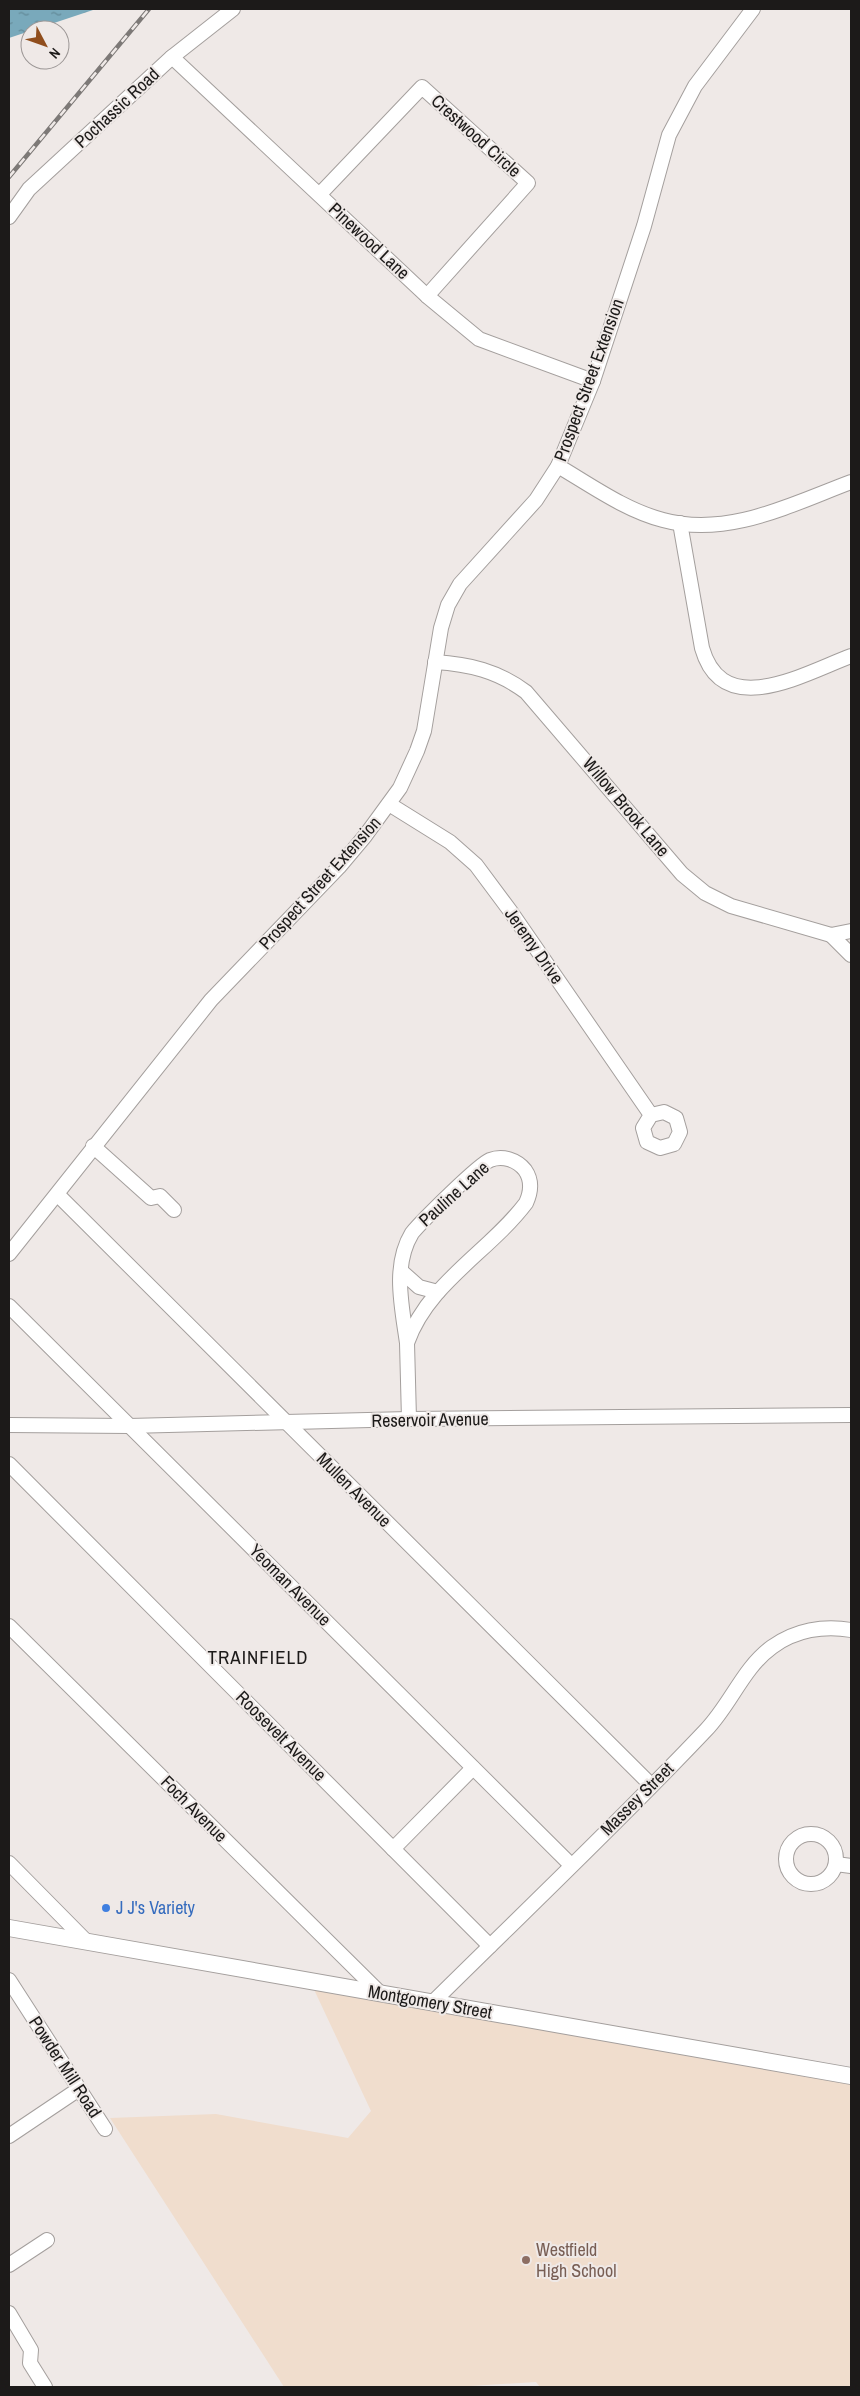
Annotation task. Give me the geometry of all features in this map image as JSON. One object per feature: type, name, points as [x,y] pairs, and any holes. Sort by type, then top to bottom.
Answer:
[{"type":"main road","name":"Montgomery Street","points":[[9,1928],[851,2076]]},
{"type":"street","name":"Pochassic Road","points":[[9,216],[30,189],[172,57],[233,9]]},
{"type":"street","name":"Prospect Street Extension","points":[[9,1254],[58,1195],[93,1146],[211,1000],[339,867],[389,804],[409,770],[424,731],[443,618],[453,593],[532,505],[558,466],[593,381],[644,226],[669,135],[695,86],[753,9]]},
{"type":"street","name":"Pinewood Lane","points":[[172,57],[427,296],[479,339],[593,381]]},
{"type":"street","name":"Crestwood Circle","points":[[320,194],[422,87],[528,184],[427,296]]},
{"type":"street","points":[[558,466],[634,509],[664,520],[695,525],[740,522],[851,482]]},
{"type":"street","points":[[680,523],[702,648],[708,664],[720,677],[735,686],[761,689],[851,656]]},
{"type":"street","name":"Willow Brook Lane","points":[[435,662],[479,668],[504,678],[526,692],[682,874],[705,893],[731,906],[832,935]]},
{"type":"street","name":"Jeremy Drive","points":[[389,804],[450,842],[482,872],[651,1115]]},
{"type":"street","points":[[832,935],[851,931]]},
{"type":"street","points":[[832,935],[851,955]]},
{"type":"street","points":[[93,1146],[150,1198],[160,1196],[174,1210]]},
{"type":"street","name":"Pauline Lane","points":[[407,1343],[420,1314],[438,1292],[526,1203],[530,1184],[526,1172],[516,1162],[497,1158],[480,1167],[412,1233],[403,1255],[401,1271],[407,1343],[409,1419]]},
{"type":"street","name":"Mullen Avenue","points":[[58,1195],[651,1785]]},
{"type":"street","points":[[401,1271],[419,1287],[438,1292]]},
{"type":"street","name":"Yeoman Avenue","points":[[9,1306],[571,1865]]},
{"type":"street","name":"Reservoir Avenue","points":[[9,1425],[129,1426],[409,1419],[851,1415]]},
{"type":"street","name":"Roosevelt Avenue","points":[[9,1464],[490,1946]]},
{"type":"street","name":"Foch Avenue","points":[[9,1626],[380,1993]]},
{"type":"street","name":"Massey Street","points":[[433,2002],[708,1728],[746,1674],[763,1654],[801,1632],[826,1628],[851,1630]]},
{"type":"street","points":[[394,1849],[473,1768]]},
{"type":"street","points":[[9,1863],[87,1942]]},
{"type":"street","points":[[836,1864],[851,1866]]},
{"type":"street","name":"Powder Mill Road","points":[[9,1980],[105,2129]]},
{"type":"street","points":[[9,2136],[79,2090]]},
{"type":"street","points":[[9,2265],[47,2240]]},
{"type":"street","points":[[9,2313],[31,2350],[30,2362],[45,2387]]},
{"type":"shaded area","name":"Westfield High School","points":[[310,1981],[851,2075],[851,2387],[540,2387],[536,2382],[455,2387],[284,2387],[110,2118],[216,2114],[348,2138],[371,2111]]},
{"type":"water","points":[[9,9],[96,9],[63,20],[20,20],[20,34],[9,38]]},
{"type":"railway","points":[[9,177],[149,9]]},
{"type":"place","name":"J J's Variety","points":[[106,1908]]},
{"type":"place","name":"Westfield High School","points":[[526,2260]]},
{"type":"district","name":"TRAINFIELD","points":[[258,1657]]}]
